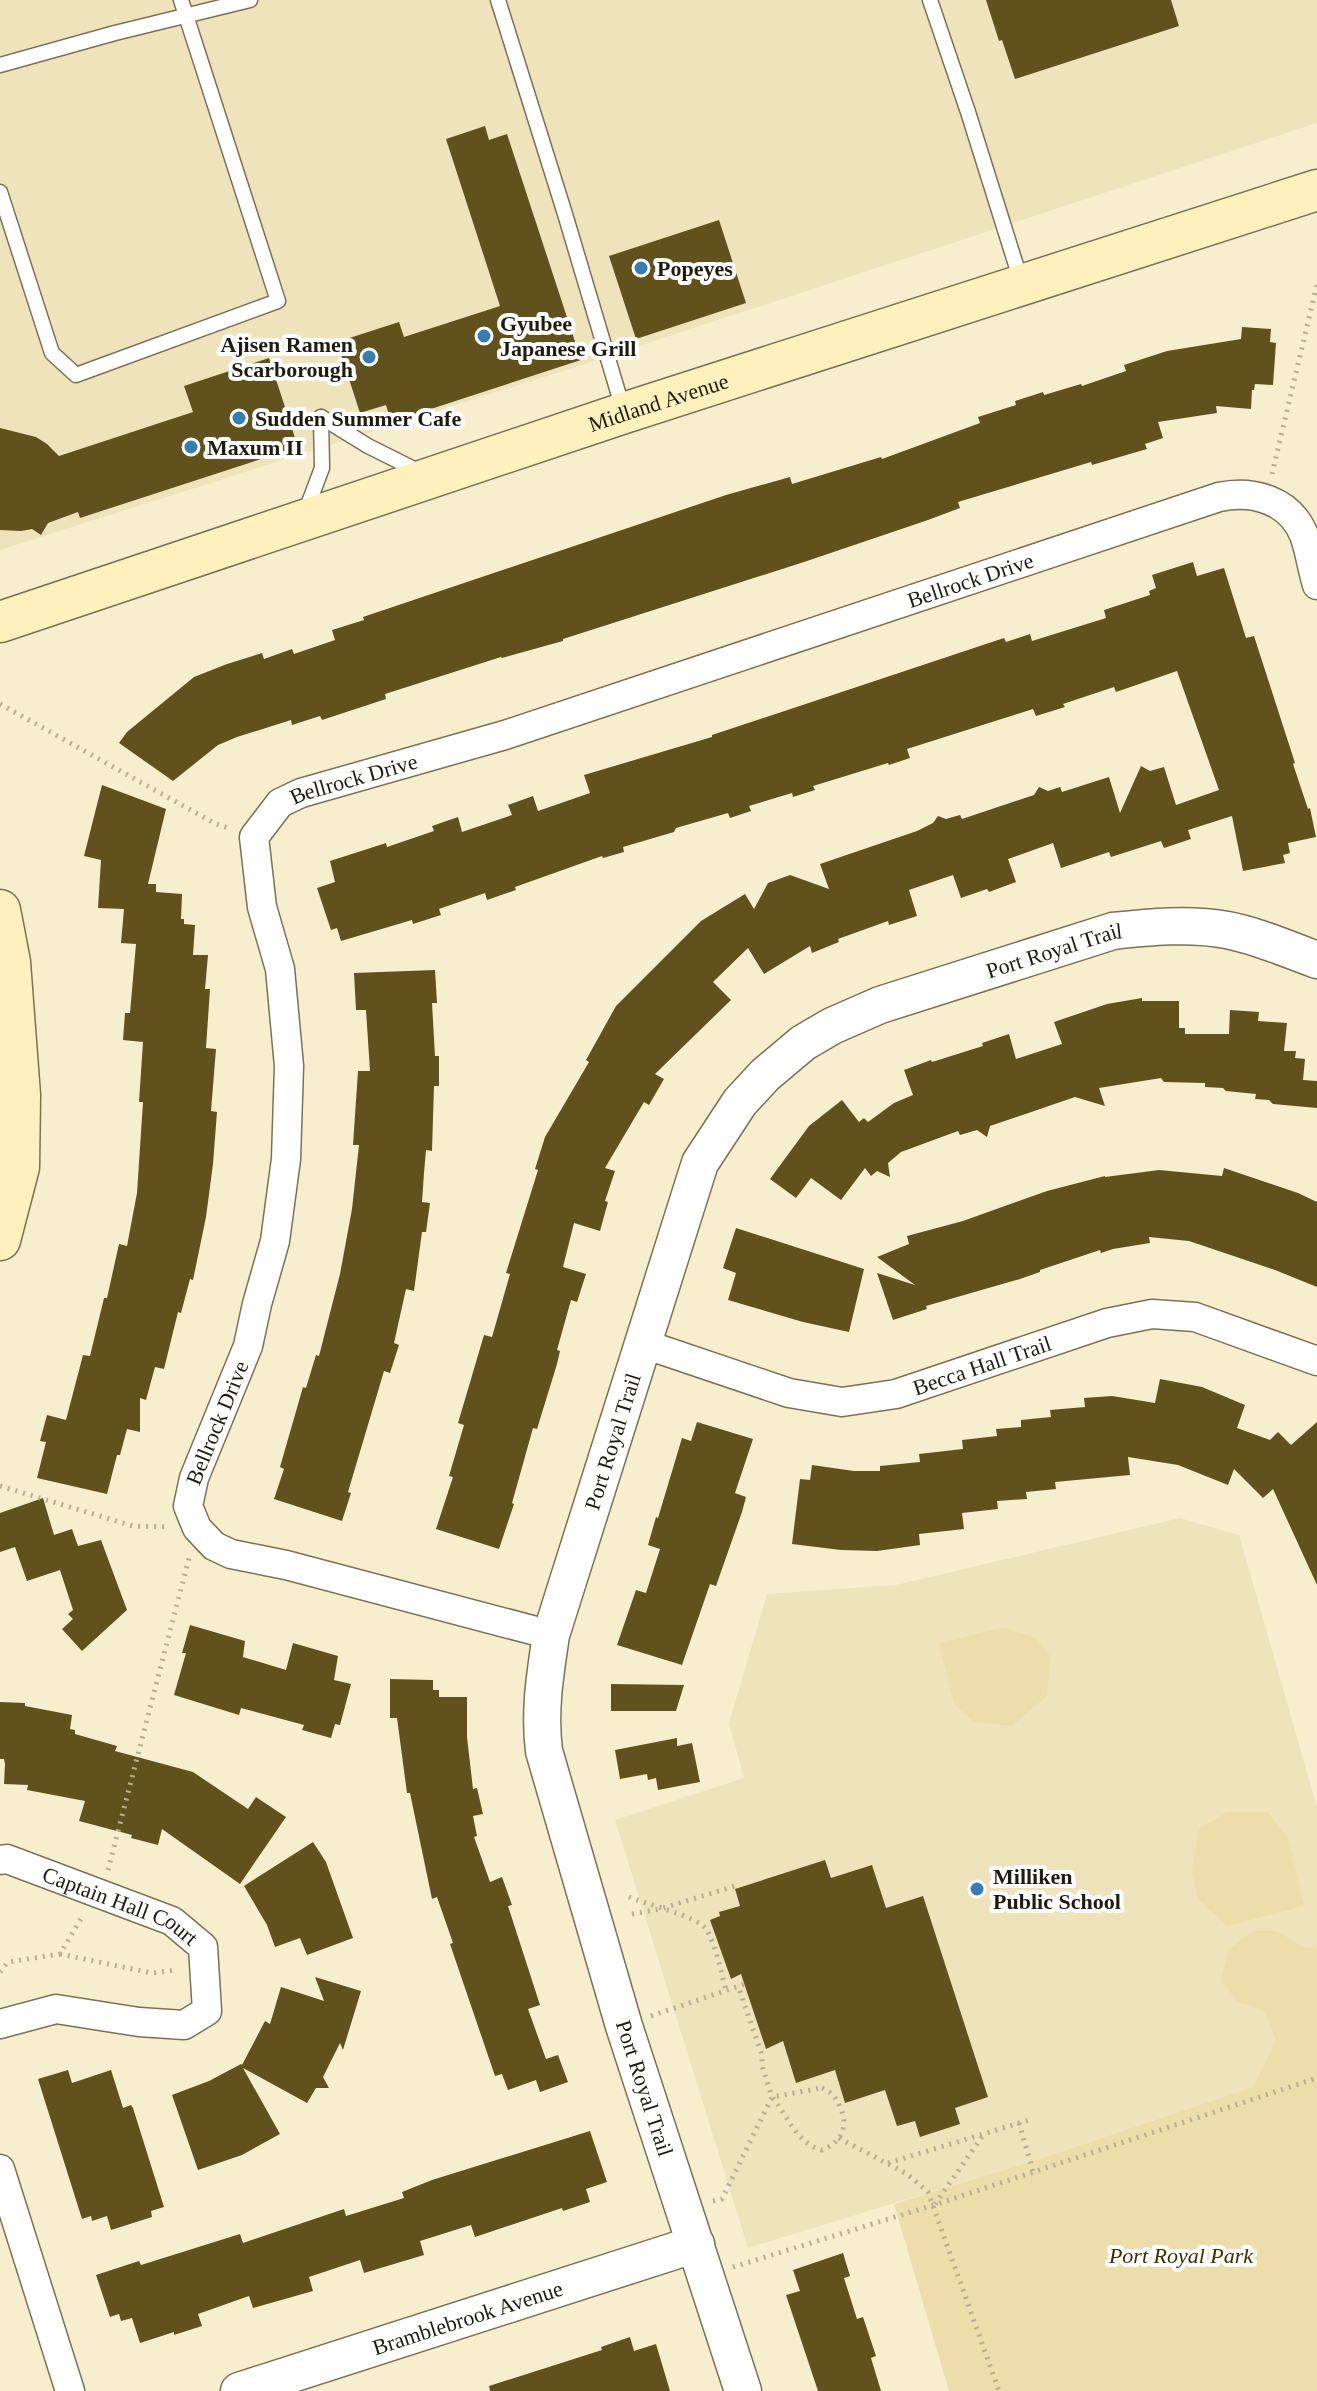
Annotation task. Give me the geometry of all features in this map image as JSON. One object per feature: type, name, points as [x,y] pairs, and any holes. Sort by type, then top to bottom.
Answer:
[{"type":"main road","name":"Midland Avenue","points":[[0,622],[624,413],[1317,190]]},
{"type":"main road","points":[[0,910],[10,962],[8,1023],[20,1095],[19,1167],[0,1240]]},
{"type":"street","name":"Bellrock Drive","points":[[197,1528],[188,1506],[194,1478],[248,1346],[275,1241],[286,1159],[289,1066],[280,969],[262,907],[254,837],[280,803],[301,793],[505,735],[1219,497],[1249,494],[1266,498]]},
{"type":"street","points":[[1266,498],[1288,513],[1303,534],[1317,585]]},
{"type":"street","name":"Port Royal Trail","points":[[743,2391],[624,2026],[544,1751],[541,1726],[541,1696],[551,1635],[700,1163],[740,1102],[765,1075],[803,1043],[832,1026],[880,1005],[1113,931],[1173,927],[1225,930],[1317,960]]},
{"type":"street","name":"Becca Hall Trail","points":[[644,1344],[789,1393],[842,1402],[896,1394],[1107,1323],[1152,1314],[1195,1317],[1317,1361]]},
{"type":"street","points":[[197,1528],[214,1546],[231,1554],[286,1565],[551,1635]]},
{"type":"street","name":"Captain Hall Court","points":[[0,1860],[7,1859],[172,1921],[203,1947],[207,2011],[184,2025],[139,2022],[56,2009],[0,2024]]},
{"type":"street","points":[[0,2169],[70,2391]]},
{"type":"street","name":"Bramblebrook Avenue","points":[[239,2391],[696,2244]]},
{"type":"lane","points":[[0,192],[52,353],[76,375],[278,301],[181,0]]},
{"type":"lane","points":[[0,65],[250,0]]},
{"type":"lane","points":[[498,0],[624,413]]},
{"type":"lane","points":[[930,0],[1022,285]]},
{"type":"lane","points":[[301,521],[322,468],[321,417],[368,446],[432,478]]},
{"type":"path","points":[[1266,498],[1317,284]]},
{"type":"path","points":[[0,704],[214,823],[254,837]]},
{"type":"path","points":[[0,1486],[133,1526],[197,1528],[110,1865],[98,1893],[60,1954]]},
{"type":"path","points":[[632,1914],[660,1909],[735,1886]]},
{"type":"path","points":[[629,1897],[703,1925],[726,1990]]},
{"type":"path","points":[[0,1972],[8,1962],[60,1954],[152,1973],[205,1968]]},
{"type":"path","points":[[624,2026],[741,1985],[772,2097],[797,2132],[812,2147],[824,2149],[839,2138],[845,2127],[844,2115],[829,2091],[817,2089],[772,2097]]},
{"type":"path","points":[[728,2269],[934,2205],[1317,2078]]},
{"type":"path","points":[[706,2203],[722,2199],[772,2097]]},
{"type":"path","points":[[888,2163],[1029,2120]]},
{"type":"path","points":[[1019,2123],[1033,2171]]},
{"type":"path","points":[[934,2205],[985,2133]]},
{"type":"path","points":[[839,2138],[923,2185],[934,2205],[999,2391]]},
{"type":"shaded area","points":[[0,0],[1317,0],[1317,123],[591,362],[0,550]]},
{"type":"shaded area","name":"Milliken Public School","points":[[1180,1518],[1239,1535],[1317,1807],[1317,1959],[1254,2087],[1051,2155],[748,2248],[615,1820],[744,1778],[729,1723],[767,1594],[896,1585]]},
{"type":"green space","points":[[1003,1627],[1036,1638],[1051,1657],[1047,1696],[1012,1726],[974,1722],[954,1704],[939,1644]]},
{"type":"green space","points":[[1227,1812],[1268,1812],[1289,1839],[1304,1906],[1227,1926],[1198,1899],[1192,1870],[1199,1829]]},
{"type":"green space","name":"Port Royal Park","points":[[1253,1931],[1277,1931],[1305,1948],[1317,1946],[1317,2391],[949,2391],[894,2204],[1253,2087],[1276,2040],[1264,2011],[1237,2001],[1221,1981],[1228,1950]]},
{"type":"building","points":[[986,0],[1171,0],[1179,26],[1015,79]]},
{"type":"building","points":[[485,126],[489,140],[507,134],[581,360],[391,422],[386,405],[360,413],[337,342],[399,322],[404,337],[500,306],[446,139]]},
{"type":"building","points":[[719,220],[746,303],[636,339],[609,256]]},
{"type":"building","points":[[1242,327],[1271,329],[1270,342],[1276,343],[1273,385],[1255,384],[1251,409],[1216,406],[1217,413],[1158,422],[1163,438],[1145,444],[1147,449],[1092,465],[1091,462],[958,502],[960,508],[928,520],[563,641],[385,694],[386,699],[322,720],[320,716],[292,725],[291,720],[237,737],[218,745],[173,781],[119,743],[127,732],[194,677],[227,664],[262,653],[264,659],[292,649],[294,654],[335,640],[332,630],[364,620],[363,617],[726,495],[790,477],[792,484],[882,459],[980,423],[978,417],[1016,405],[1015,401],[1043,392],[1044,395],[1082,386],[1126,371],[1124,365],[1167,351],[1241,339]]},
{"type":"building","name":"Maxum II","points":[[269,358],[298,447],[80,518],[78,512],[48,523],[41,535],[32,529],[0,530],[0,428],[36,437],[59,456],[193,412],[184,386]]},
{"type":"building","points":[[1193,562],[1197,576],[1224,568],[1246,638],[1254,636],[1293,764],[1310,808],[1316,837],[1288,843],[1290,853],[1283,855],[1285,863],[1243,871],[1232,816],[1188,830],[1191,839],[1164,848],[1161,841],[1111,857],[1109,852],[1061,868],[1053,843],[1008,859],[1016,882],[961,898],[953,875],[909,890],[917,916],[889,925],[888,921],[838,939],[839,942],[812,953],[810,946],[764,974],[748,948],[713,982],[731,1000],[655,1074],[664,1079],[649,1105],[644,1102],[605,1168],[615,1171],[605,1201],[608,1202],[600,1231],[574,1223],[563,1267],[586,1274],[577,1302],[571,1300],[557,1350],[560,1351],[557,1364],[537,1429],[533,1428],[499,1549],[436,1529],[453,1477],[449,1476],[464,1425],[458,1423],[484,1335],[492,1337],[510,1274],[506,1273],[545,1137],[589,1062],[586,1060],[616,1006],[701,921],[745,894],[754,909],[768,883],[790,875],[829,889],[820,864],[917,831],[933,823],[938,816],[946,819],[960,815],[962,819],[1034,795],[1039,787],[1048,791],[1060,787],[1062,792],[1109,777],[1120,813],[1141,766],[1150,771],[1164,767],[1176,805],[1219,790],[1177,671],[1116,692],[1114,687],[1036,716],[1033,709],[907,749],[910,758],[813,786],[815,790],[793,797],[792,793],[749,806],[751,811],[730,818],[728,813],[676,828],[674,832],[623,847],[624,852],[602,856],[487,900],[485,893],[439,909],[441,915],[413,924],[412,920],[341,941],[337,928],[331,930],[317,888],[335,882],[330,861],[434,831],[432,826],[458,817],[462,832],[512,815],[508,805],[533,796],[538,811],[590,793],[584,775],[712,737],[1004,638],[1006,642],[1030,634],[1032,641],[1106,618],[1104,610],[1150,595],[1149,591],[1156,588],[1152,575]]},
{"type":"building","points":[[102,785],[166,809],[148,884],[156,884],[156,892],[182,894],[181,919],[184,919],[184,924],[195,925],[193,955],[208,955],[205,989],[210,989],[206,1048],[216,1049],[211,1111],[217,1112],[206,1217],[193,1280],[190,1279],[181,1313],[178,1312],[164,1369],[155,1367],[146,1400],[140,1398],[140,1432],[127,1429],[107,1494],[37,1478],[46,1442],[40,1441],[47,1415],[66,1420],[83,1355],[90,1356],[119,1244],[127,1246],[137,1193],[143,1042],[123,1040],[125,1013],[130,1013],[136,944],[121,943],[124,909],[98,908],[101,860],[84,856]]},
{"type":"building","points":[[435,970],[437,1003],[432,1003],[435,1056],[439,1056],[439,1086],[434,1086],[432,1151],[426,1150],[422,1202],[430,1203],[426,1232],[422,1232],[414,1291],[406,1289],[394,1343],[399,1345],[390,1373],[384,1371],[342,1521],[274,1499],[303,1387],[306,1388],[316,1355],[319,1356],[340,1274],[352,1209],[359,1145],[353,1145],[358,1071],[370,1071],[366,1010],[356,1010],[354,973]]},
{"type":"building","points":[[1142,998],[1142,1001],[1179,1001],[1179,1028],[1185,1028],[1185,1034],[1229,1034],[1230,1010],[1259,1012],[1258,1021],[1287,1023],[1284,1051],[1296,1051],[1295,1058],[1305,1059],[1303,1080],[1317,1081],[1317,1108],[1273,1104],[1269,1100],[1255,1099],[1256,1094],[1205,1087],[1205,1083],[1164,1082],[1161,1078],[1099,1088],[1105,1106],[1075,1097],[990,1126],[987,1137],[977,1130],[960,1135],[958,1131],[901,1152],[888,1163],[890,1177],[877,1171],[871,1176],[865,1168],[841,1200],[811,1178],[796,1198],[770,1179],[809,1126],[842,1100],[859,1122],[864,1118],[868,1122],[894,1103],[913,1095],[904,1070],[983,1046],[982,1043],[1009,1034],[1016,1059],[1062,1044],[1054,1022],[1107,1004]]},
{"type":"building","points":[[1224,1168],[1317,1202],[1317,1287],[1189,1241],[1149,1237],[1150,1243],[1101,1253],[1100,1250],[1020,1279],[926,1306],[927,1309],[893,1320],[877,1273],[915,1285],[877,1257],[909,1244],[907,1236],[963,1221],[1047,1191],[1105,1176],[1159,1170],[1222,1176]]},
{"type":"building","points":[[736,1228],[864,1269],[849,1332],[728,1300],[736,1273],[723,1268]]},
{"type":"building","points":[[1160,1379],[1202,1387],[1245,1405],[1237,1428],[1270,1440],[1278,1432],[1291,1445],[1317,1422],[1317,1585],[1273,1489],[1263,1498],[1234,1469],[1228,1485],[1178,1465],[1128,1457],[1130,1475],[1055,1482],[1056,1489],[1026,1492],[1027,1499],[997,1501],[998,1509],[962,1513],[964,1529],[919,1534],[920,1545],[877,1551],[792,1544],[800,1479],[810,1480],[812,1465],[880,1471],[880,1466],[920,1462],[919,1454],[963,1449],[962,1440],[997,1436],[996,1429],[1021,1427],[1021,1420],[1051,1417],[1050,1410],[1085,1407],[1084,1398],[1112,1396],[1155,1403]]},
{"type":"building","points":[[697,1422],[753,1439],[735,1493],[746,1497],[742,1512],[716,1586],[710,1584],[682,1665],[617,1645],[636,1590],[646,1593],[660,1549],[648,1545],[656,1517],[682,1438],[691,1441]]},
{"type":"building","points":[[43,1498],[54,1535],[72,1529],[78,1546],[101,1540],[127,1610],[82,1651],[62,1629],[73,1619],[68,1614],[73,1610],[60,1570],[27,1581],[15,1547],[0,1552],[0,1513]]},
{"type":"building","points":[[190,1625],[245,1641],[243,1657],[286,1670],[293,1643],[338,1656],[334,1680],[351,1684],[340,1725],[335,1724],[331,1738],[302,1730],[304,1725],[241,1708],[239,1715],[174,1695]]},
{"type":"building","points":[[390,1679],[433,1680],[433,1690],[439,1690],[439,1697],[467,1697],[467,1737],[473,1789],[477,1788],[483,1814],[473,1816],[477,1836],[474,1837],[490,1882],[502,1877],[512,1905],[508,1906],[540,2005],[528,2009],[546,2059],[558,2055],[568,2082],[540,2092],[536,2080],[508,2090],[502,2074],[495,2076],[437,1897],[432,1899],[410,1793],[407,1793],[397,1718],[390,1718]]},
{"type":"building","points":[[611,1684],[684,1685],[676,1711],[611,1711]]},
{"type":"building","points":[[0,1702],[25,1703],[25,1706],[72,1715],[70,1729],[75,1730],[75,1734],[117,1746],[115,1751],[193,1772],[248,1809],[256,1797],[286,1817],[240,1884],[162,1829],[158,1845],[79,1821],[85,1801],[27,1790],[28,1785],[4,1784],[5,1764],[4,1759],[0,1759]]},
{"type":"building","points":[[677,1738],[677,1746],[692,1743],[700,1782],[658,1790],[656,1778],[648,1780],[647,1774],[620,1779],[615,1750]]},
{"type":"building","points":[[313,1842],[326,1862],[353,1938],[307,1955],[300,1938],[275,1947],[267,1925],[244,1886]]},
{"type":"building","points":[[825,1860],[831,1878],[872,1865],[886,1908],[923,1896],[988,2097],[955,2108],[960,2124],[920,2137],[915,2121],[897,2126],[885,2090],[845,2103],[835,2070],[796,2083],[783,2041],[766,2049],[741,1974],[731,1979],[710,1920],[720,1916],[719,1912],[740,1906],[735,1889]]},
{"type":"building","points":[[315,1977],[361,1991],[343,2050],[340,2043],[323,2077],[329,2088],[316,2088],[307,2103],[243,2068],[280,2134],[242,2155],[198,2170],[172,2095],[242,2065],[265,2021],[270,2024],[281,1987],[324,2001]]},
{"type":"building","points":[[68,2070],[72,2083],[111,2070],[123,2108],[131,2105],[133,2108],[164,2207],[151,2211],[152,2217],[111,2230],[107,2216],[92,2221],[91,2216],[82,2219],[38,2079]]},
{"type":"building","points":[[590,2131],[607,2182],[586,2189],[590,2202],[563,2211],[562,2208],[475,2237],[471,2225],[420,2241],[424,2255],[364,2273],[360,2260],[309,2277],[313,2291],[253,2308],[249,2296],[198,2314],[202,2326],[174,2335],[174,2332],[140,2343],[132,2318],[121,2321],[119,2314],[110,2317],[96,2275],[139,2261],[141,2265],[240,2234],[243,2243],[344,2209],[346,2216],[404,2198],[402,2192],[432,2180]]},
{"type":"building","points":[[843,2253],[850,2276],[844,2278],[857,2319],[863,2317],[876,2356],[871,2358],[881,2391],[818,2391],[786,2295],[800,2291],[793,2270]]},
{"type":"building","points":[[630,2337],[634,2351],[656,2344],[670,2391],[490,2391],[489,2386],[602,2350],[601,2347]]},
{"type":"place","name":"Popeyes","points":[[641,268]]},
{"type":"place","name":"Gyubee Japanese Grill","points":[[484,336]]},
{"type":"place","name":"Ajisen Ramen Scarborough","points":[[369,357]]},
{"type":"place","name":"Sudden Summer Cafe","points":[[239,418]]},
{"type":"place","name":"Maxum II","points":[[191,447]]},
{"type":"place","name":"Milliken Public School","points":[[977,1889]]}]
